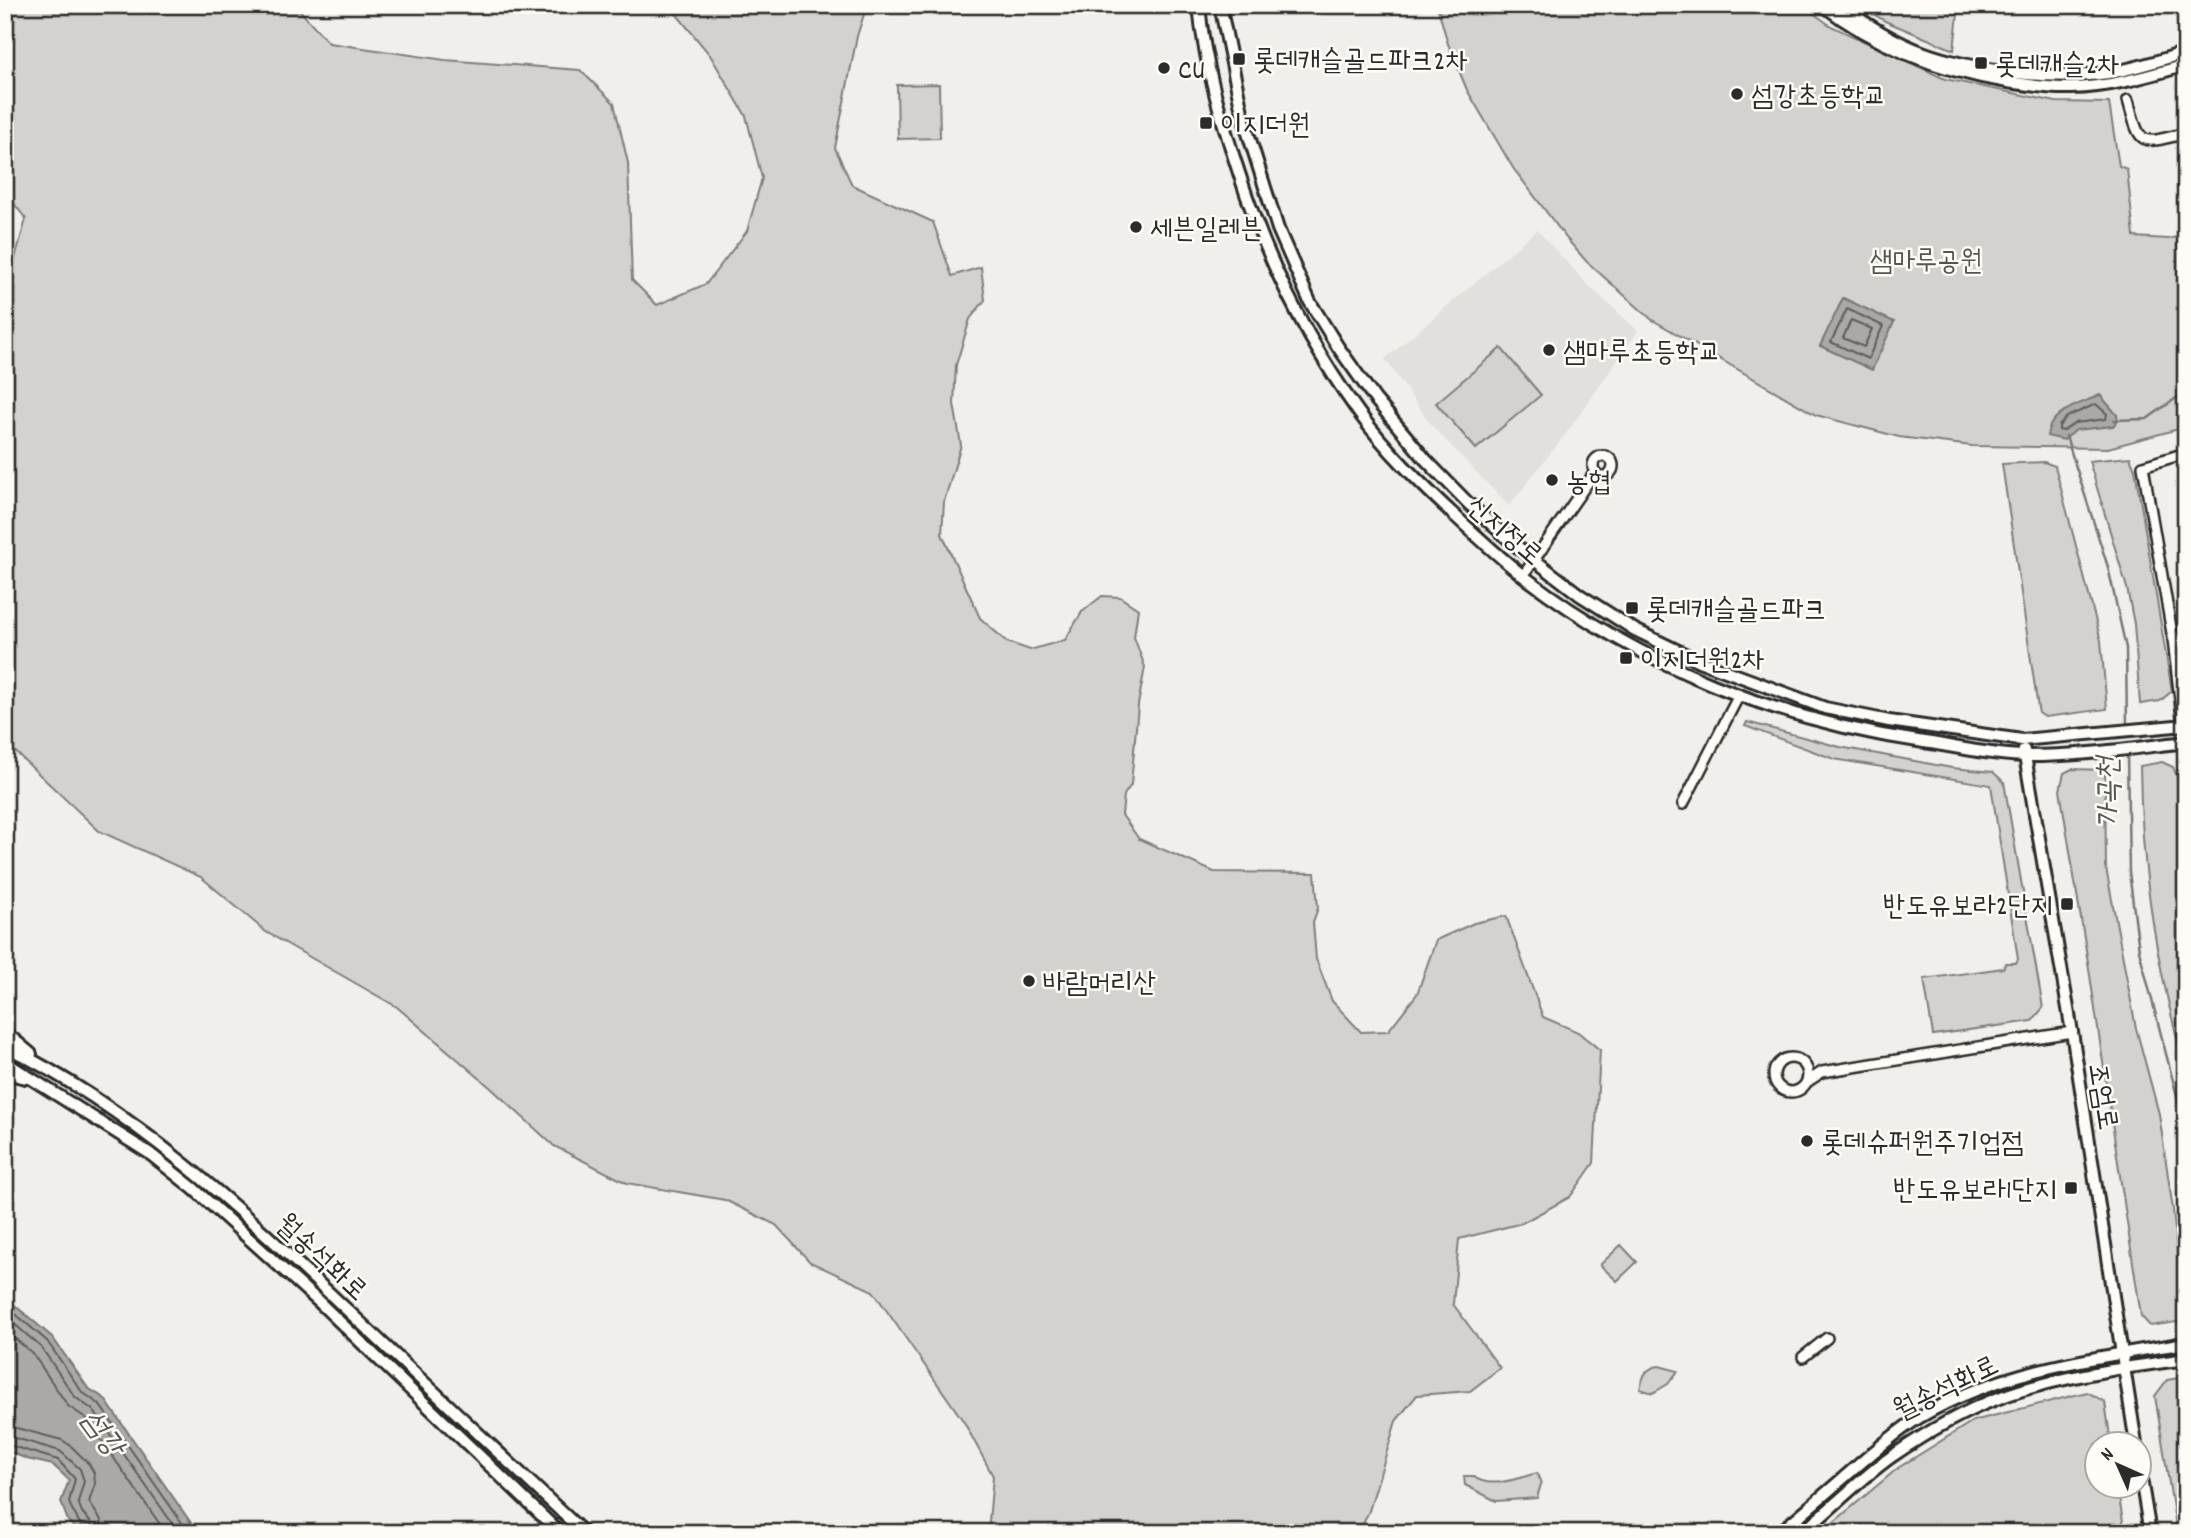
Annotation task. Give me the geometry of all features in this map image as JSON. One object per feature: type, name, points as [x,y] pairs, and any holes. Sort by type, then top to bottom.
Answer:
[{"type":"street","name":"신지정로","points":[[1199,5],[1216,102],[1249,205],[1307,330],[1335,378],[1395,457],[1453,514],[1523,576],[1619,640],[1682,671],[1739,695],[1855,731],[2024,756],[2183,743]]},
{"type":"street","name":"신지정로","points":[[1220,5],[1242,117],[1278,229],[1310,302],[1338,347],[1401,433],[1469,504],[1535,562],[1580,595],[1636,630],[1699,661],[1825,708],[1894,722],[2022,740],[2184,725]]},
{"type":"street","points":[[1823,5],[1852,26],[1892,49],[1955,71],[2055,88],[2125,82],[2186,65]]},
{"type":"street","points":[[1840,5],[1886,37],[1940,60],[1978,68],[2043,76],[2072,76],[2123,70],[2186,52]]},
{"type":"street","points":[[2123,70],[2125,82]]},
{"type":"street","points":[[2128,100],[2137,133],[2142,139],[2150,142],[2186,133]]},
{"type":"street","points":[[2184,725],[2173,639],[2143,466],[2186,453]]},
{"type":"street","points":[[1523,576],[1595,472]]},
{"type":"street","points":[[2173,639],[2186,636]]},
{"type":"street","points":[[1684,804],[1746,679]]},
{"type":"street","name":"조엄로","points":[[2022,740],[2072,1032],[2134,1430]]},
{"type":"street","points":[[5,1032],[44,1065]]},
{"type":"street","points":[[1822,1072],[1796,1058],[1784,1059],[1776,1068],[1774,1079],[1780,1088],[1790,1092],[1800,1090],[1822,1072],[2072,1032]]},
{"type":"street","name":"월송석화로","points":[[5,1046],[44,1065],[144,1131],[248,1217],[584,1533]]},
{"type":"street","name":"월송석화로","points":[[5,1062],[149,1153],[194,1189],[318,1301],[560,1533]]},
{"type":"street","points":[[1805,1065],[1809,1076],[1807,1082]]},
{"type":"street","points":[[5,1073],[38,1081]]},
{"type":"street","points":[[1802,1357],[1827,1338]]},
{"type":"street","name":"월송석화로","points":[[1779,1533],[1879,1447],[1919,1418],[1991,1384],[2042,1367],[2186,1343]]},
{"type":"street","name":"월송석화로","points":[[1802,1533],[1889,1458],[1959,1416],[1998,1398],[2049,1383],[2186,1359]]},
{"type":"street","points":[[1879,1447],[1889,1458]]},
{"type":"street","points":[[2145,1500],[2150,1533]]},
{"type":"shaded area","points":[[1537,230],[1587,284],[1638,331],[1568,431],[1509,506],[1432,426],[1385,359]]},
{"type":"green space","points":[[26,5],[295,5],[329,43],[445,60],[580,70],[614,103],[628,163],[632,280],[657,305],[706,284],[747,231],[762,178],[746,116],[710,55],[669,5],[867,5],[857,36],[835,148],[852,185],[933,222],[952,276],[981,267],[985,300],[970,319],[956,365],[954,404],[961,445],[944,502],[942,534],[980,618],[1007,642],[1030,650],[1065,640],[1082,612],[1102,596],[1120,597],[1138,609],[1134,637],[1145,667],[1138,705],[1131,785],[1124,795],[1122,815],[1139,839],[1214,872],[1315,873],[1318,908],[1313,922],[1316,959],[1332,1001],[1361,1032],[1388,1031],[1417,994],[1436,940],[1474,923],[1506,916],[1543,1017],[1578,1032],[1600,1050],[1594,1163],[1570,1197],[1522,1223],[1459,1239],[1453,1304],[1500,1368],[1470,1391],[1417,1395],[1396,1421],[1369,1511],[1359,1533],[988,1533],[993,1476],[964,1422],[873,1291],[810,1262],[776,1225],[725,1200],[627,1183],[554,1146],[397,1007],[266,932],[201,877],[99,831],[5,742],[5,270],[14,262],[26,219],[5,192],[5,9],[13,10]]},
{"type":"green space","name":"샘마루공원","points":[[1437,5],[1802,5],[1831,26],[1945,79],[2056,102],[2109,103],[2119,166],[2127,169],[2134,237],[2168,239],[2186,235],[2186,427],[2108,448],[1972,446],[1899,437],[1816,415],[1651,319],[1586,261],[1513,168],[1467,90],[1448,44]]},
{"type":"green space","points":[[1859,5],[1959,5],[1954,50],[1885,21]]},
{"type":"green space","points":[[939,84],[940,138],[898,139],[897,85]]},
{"type":"green space","points":[[1501,348],[1541,395],[1476,449],[1436,403]]},
{"type":"green space","points":[[2130,457],[2135,469],[2172,691],[2160,701],[2140,704],[2134,624],[2127,588],[2089,461]]},
{"type":"green space","points":[[2044,462],[2055,466],[2101,641],[2107,709],[2045,717],[2039,713],[2038,708],[2002,464]]},
{"type":"green space","points":[[1747,722],[1840,747],[1952,768],[1993,772],[2004,782],[2043,1008],[2032,1021],[1933,1035],[1924,979],[2003,968],[2006,963],[2016,963],[2018,959],[1991,785],[1834,759],[1745,726]]},
{"type":"green space","points":[[2162,762],[2173,767],[2177,776],[2186,835],[2186,1072],[2152,920],[2141,806],[2140,766]]},
{"type":"green space","points":[[2072,769],[2105,770],[2106,868],[2136,1028],[2159,1114],[2173,1210],[2184,1321],[2150,1326],[2141,1316],[2060,790],[2064,773]]},
{"type":"green space","points":[[1621,1245],[1637,1262],[1617,1281],[1600,1265]]},
{"type":"green space","points":[[1659,1366],[1678,1371],[1668,1384],[1653,1393],[1640,1389],[1645,1373]]},
{"type":"green space","points":[[2186,1377],[2186,1533],[2177,1533],[2155,1396],[2167,1380]]},
{"type":"green space","points":[[2087,1392],[2105,1402],[2109,1430],[2082,1430],[2082,1500],[2119,1500],[2125,1533],[1821,1533],[1898,1468],[1973,1421]]},
{"type":"green space","points":[[1537,1473],[1541,1484],[1537,1498],[1496,1501],[1465,1485],[1464,1476],[1496,1483]]},
{"type":"water","points":[[1843,298],[1894,322],[1872,370],[1820,346]]},
{"type":"water","points":[[2100,395],[2117,415],[2118,420],[2113,426],[2076,430],[2064,440],[2047,436],[2053,420],[2060,414]]},
{"type":"water","name":"섬강","points":[[5,1297],[52,1337],[88,1388],[104,1398],[198,1533],[79,1533],[68,1521],[61,1502],[69,1480],[53,1465],[5,1450]]},
{"type":"waterway","points":[[2114,420],[2147,419],[2186,391]]},
{"type":"waterway","name":"가곡천","points":[[2066,436],[2108,567],[2126,648],[2127,728]]},
{"type":"waterway","name":"가곡천","points":[[2127,753],[2129,872],[2139,950],[2186,1139]]},
{"type":"place","name":"롯데캐슬골드파크2차","points":[[1239,59]]},
{"type":"place","name":"롯데캐슬2차","points":[[1981,63]]},
{"type":"place","name":"CU","points":[[1164,68]]},
{"type":"place","name":"섬강초등학교","points":[[1737,94]]},
{"type":"place","name":"이지더원","points":[[1206,123]]},
{"type":"place","name":"세븐일레븐","points":[[1136,227]]},
{"type":"place","name":"샘마루초등학교","points":[[1549,350]]},
{"type":"place","name":"농협","points":[[1552,480]]},
{"type":"place","name":"롯데캐슬골드파크","points":[[1632,608]]},
{"type":"place","name":"이지더원2차","points":[[1626,658]]},
{"type":"place","name":"반도유보라2단지","points":[[2067,904]]},
{"type":"place","name":"바람머리산","points":[[1029,981]]},
{"type":"place","name":"롯데슈퍼원주기업점","points":[[1807,1141]]},
{"type":"place","name":"반도유보라1단지","points":[[2071,1188]]}]
